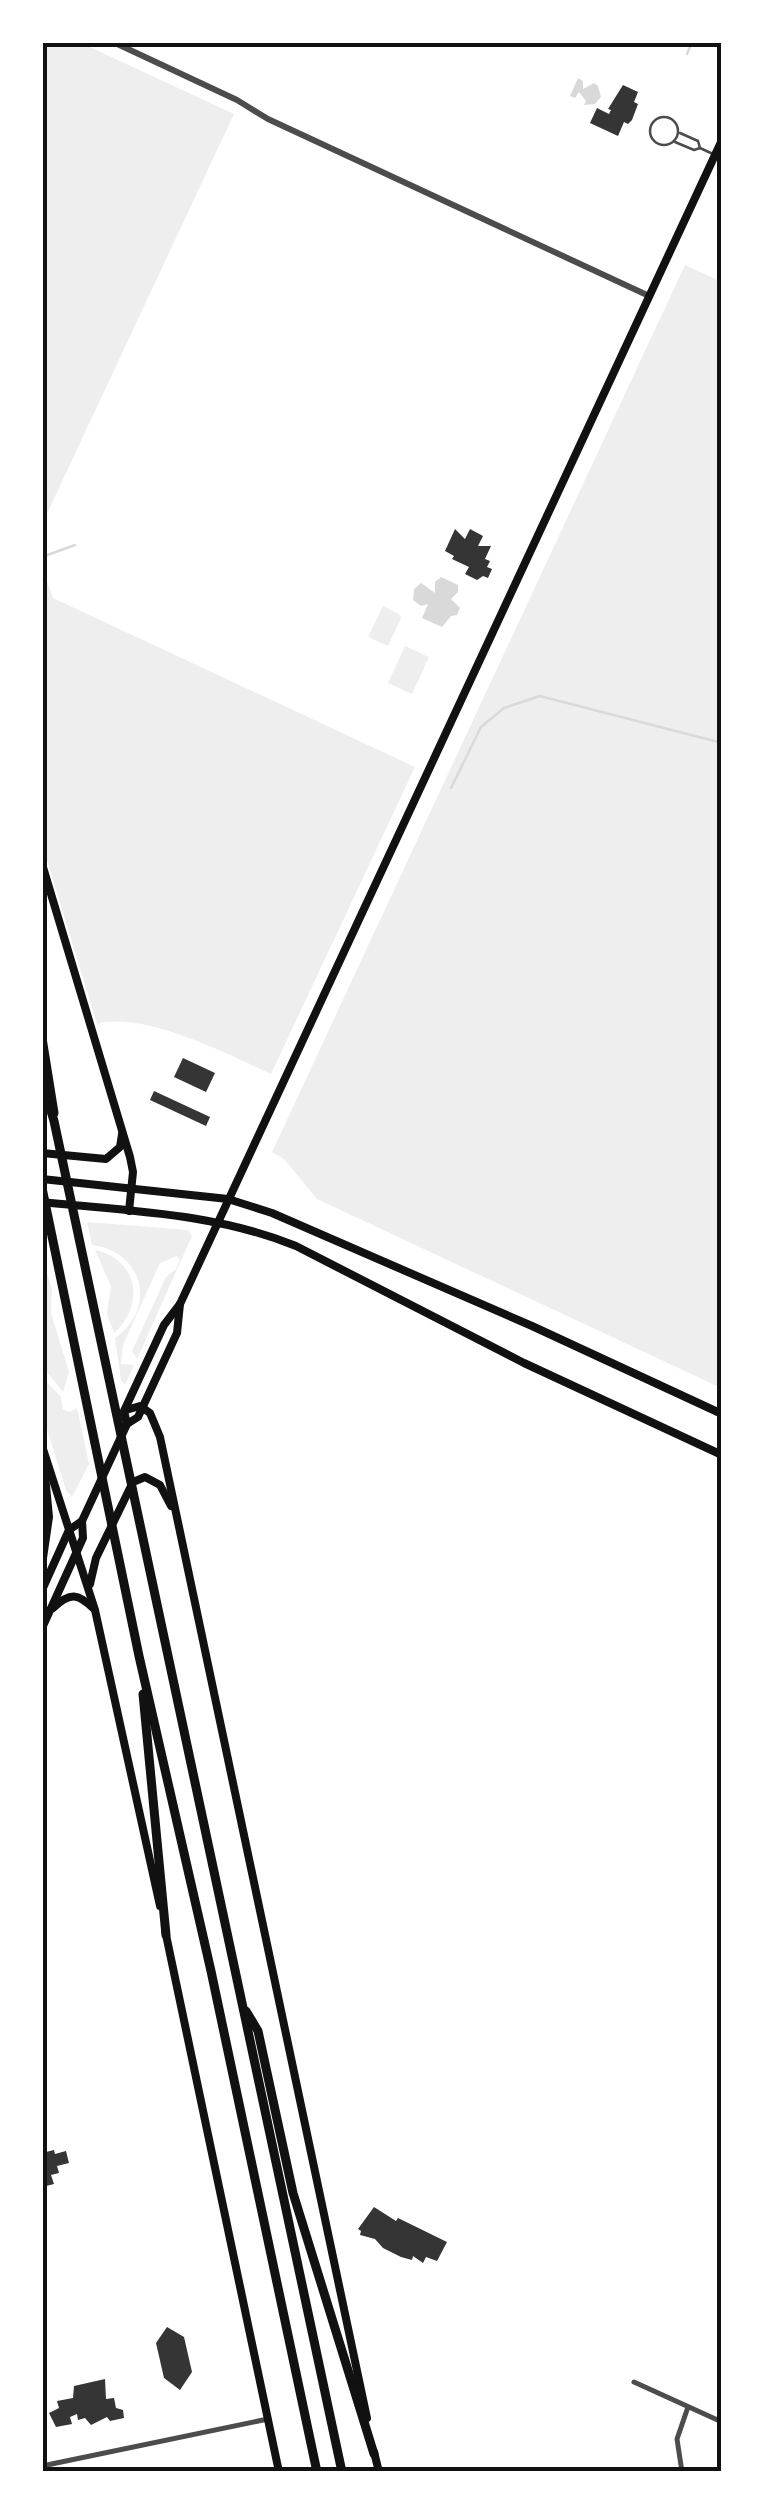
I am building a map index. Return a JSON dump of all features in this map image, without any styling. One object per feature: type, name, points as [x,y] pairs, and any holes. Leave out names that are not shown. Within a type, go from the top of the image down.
[{"type":"highway","points":[[42,1038],[55,1101],[54,1121]]},
{"type":"highway","points":[[42,1081],[54,1121],[342,2472]]},
{"type":"highway","points":[[42,1188],[317,2472]]},
{"type":"highway","points":[[140,1656],[166,1935]]},
{"type":"highway","points":[[243,2006],[258,2032],[293,2192],[374,2454]]},
{"type":"main road","points":[[42,1628],[82,1538],[82,1521],[126,1424],[124,1411],[164,1326],[180,1304],[722,140]]},
{"type":"main road","points":[[42,864],[134,1172],[129,1211]]},
{"type":"main road","points":[[42,1153],[106,1160],[120,1147],[122,1132]]},
{"type":"main road","points":[[42,1178],[228,1199],[322,1232],[722,1414]]},
{"type":"main road","points":[[42,1202],[217,1222],[261,1232],[296,1246],[524,1363],[722,1455]]},
{"type":"main road","points":[[126,1424],[138,1417],[178,1333],[180,1304]]},
{"type":"main road","points":[[124,1411],[143,1408],[150,1413],[160,1437],[378,2472]]},
{"type":"main road","points":[[42,1448],[96,1610],[280,2472]]},
{"type":"main road","points":[[42,1448],[48,1507],[42,1565]]},
{"type":"main road","points":[[90,1591],[96,1558],[133,1482],[145,1477],[160,1486],[177,1519]]},
{"type":"main road","points":[[42,1590],[70,1530],[82,1521]]},
{"type":"main road","points":[[50,1612],[73,1595],[82,1597],[96,1610]]},
{"type":"street","points":[[113,42],[238,100],[268,119],[648,295]]},
{"type":"street","points":[[634,2382],[722,2422]]},
{"type":"street","points":[[682,2472],[678,2439],[688,2406]]},
{"type":"street","points":[[42,2466],[268,2418]]},
{"type":"lane","points":[[674,141],[678,132],[675,122],[667,116],[651,124],[649,133],[662,145],[674,141],[714,155]]},
{"type":"lane","points":[[678,132],[698,141],[700,148]]},
{"type":"shaded area","points":[[43,42],[81,43],[234,114],[43,522]]},
{"type":"shaded area","points":[[578,78],[583,81],[583,89],[594,83],[598,86],[601,97],[595,104],[584,105],[586,101],[579,92],[575,98],[570,96]]},
{"type":"shaded area","points":[[685,265],[722,282],[721,1388],[317,1199],[284,1159],[272,1152]]},
{"type":"shaded area","points":[[43,570],[53,598],[415,767],[271,1074],[161,1029],[116,1022],[97,1024],[43,847]]},
{"type":"shaded area","points":[[441,577],[458,585],[458,592],[451,599],[460,608],[442,627],[422,618],[428,604],[421,606],[413,600],[414,589],[421,583],[435,593],[435,582]]},
{"type":"shaded area","points":[[383,606],[401,618],[388,646],[368,637]]},
{"type":"shaded area","points":[[405,646],[429,657],[412,694],[388,683]]},
{"type":"shaded area","points":[[87,1222],[188,1230],[192,1236],[137,1359],[132,1351],[166,1277],[176,1269],[180,1260],[177,1256],[160,1263],[123,1345],[121,1364],[134,1365],[125,1385],[115,1338],[137,1312],[139,1282],[123,1258],[92,1245]]},
{"type":"shaded area","points":[[95,1250],[121,1263],[133,1285],[130,1310],[114,1333],[107,1314],[111,1286]]},
{"type":"shaded area","points":[[43,1263],[52,1289],[51,1313],[69,1372],[63,1392],[43,1367]]},
{"type":"shaded area","points":[[42,1377],[61,1397],[63,1409],[70,1412],[77,1408],[89,1464],[72,1497],[66,1490],[43,1417]]},
{"type":"building","points":[[623,85],[638,92],[634,102],[638,104],[632,120],[624,122],[618,136],[590,123],[597,108],[609,114],[608,109]]},
{"type":"building","points":[[455,529],[465,539],[470,529],[483,536],[478,546],[491,546],[485,559],[492,569],[488,578],[477,580],[465,574],[469,567],[445,551]]},
{"type":"building","points":[[183,1058],[215,1073],[206,1092],[174,1077]]},
{"type":"building","points":[[154,1091],[210,1117],[206,1126],[150,1100]]},
{"type":"building","points":[[54,2150],[55,2154],[66,2151],[69,2163],[57,2166],[59,2173],[51,2175],[54,2184],[42,2187],[42,2153]]},
{"type":"building","points":[[374,2207],[396,2221],[398,2218],[447,2242],[437,2261],[426,2257],[423,2263],[413,2256],[412,2260],[401,2257],[375,2239],[360,2235],[358,2229]]},
{"type":"building","points":[[167,2327],[184,2337],[192,2372],[180,2390],[164,2378],[156,2343]]},
{"type":"building","points":[[105,2379],[106,2399],[114,2398],[124,2418],[110,2421],[107,2417],[91,2425],[85,2418],[78,2420],[77,2414],[70,2417],[72,2424],[56,2427],[49,2413],[59,2408],[57,2401],[73,2398],[74,2386]]},
{"type":"waterway","points":[[687,54],[692,42]]},
{"type":"waterway","points":[[42,557],[75,545]]},
{"type":"waterway","points":[[451,788],[481,727],[504,708],[540,696],[722,743]]}]
